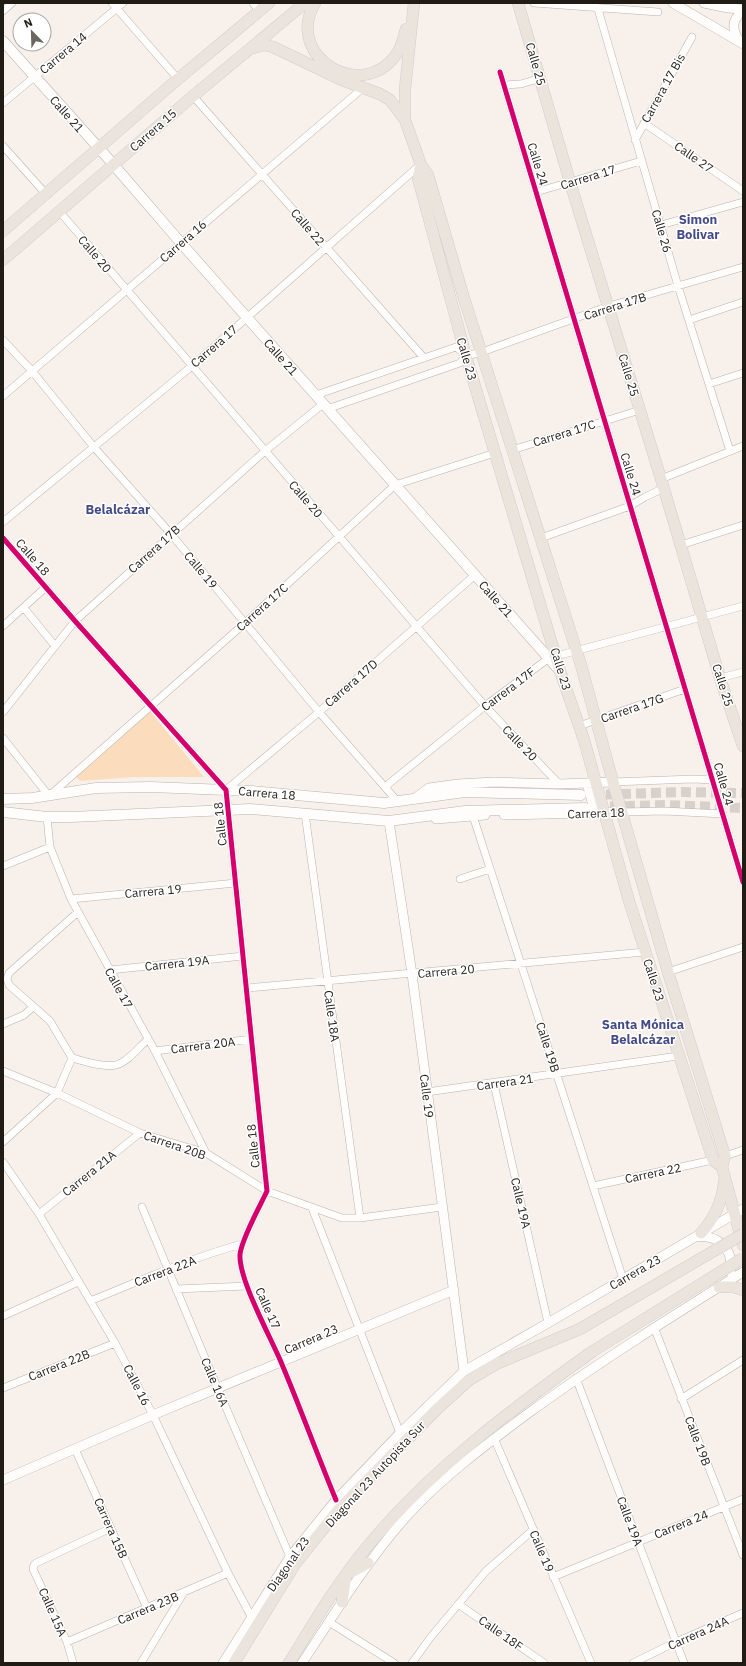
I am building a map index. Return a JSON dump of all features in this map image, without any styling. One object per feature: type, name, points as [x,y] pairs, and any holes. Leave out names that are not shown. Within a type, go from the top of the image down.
[{"type":"main road","name":"Carrera 15","points":[[3,231],[178,79],[256,7],[268,3]]},
{"type":"main road","name":"Carrera 15","points":[[3,260],[193,96],[305,3]]},
{"type":"main road","points":[[315,3],[308,24],[312,47],[321,60],[327,65],[341,73],[356,75],[372,73],[379,70],[394,57],[402,44],[414,3]]},
{"type":"main road","name":"Calle 23","points":[[414,3],[405,88],[405,120],[421,165],[428,175],[463,295],[576,650],[668,972],[726,1156]]},
{"type":"main road","name":"Calle 25","points":[[518,3],[570,182],[663,484],[720,678],[743,746]]},
{"type":"main road","name":"Calle 21","points":[[3,42],[99,148],[247,318],[475,575],[553,657]]},
{"type":"main road","points":[[251,49],[264,45],[273,47],[342,80],[380,94],[390,100],[405,120]]},
{"type":"main road","name":"Calle 23","points":[[421,165],[418,178],[466,356],[553,657],[560,671],[579,726],[591,783],[678,1056],[720,1168],[739,1211],[743,1244]]},
{"type":"main road","name":"Carrera 18","points":[[49,796],[96,788],[158,787],[252,791],[371,803],[398,802],[451,793],[485,791],[536,795],[581,795]]},
{"type":"main road","points":[[3,799],[49,796]]},
{"type":"main road","name":"Carrera 18","points":[[46,817],[250,809],[393,821],[465,810],[584,808]]},
{"type":"main road","points":[[3,812],[46,817]]},
{"type":"main road","points":[[626,890],[638,867]]},
{"type":"main road","points":[[698,1235],[715,1214],[722,1197],[720,1168],[726,1156]]},
{"type":"main road","name":"Carrera 23","points":[[496,1364],[580,1329],[742,1230]]},
{"type":"main road","points":[[289,1663],[346,1575],[367,1547],[419,1490],[492,1433],[539,1389],[593,1351],[743,1258]]},
{"type":"main road","points":[[720,1286],[733,1287],[743,1290]]},
{"type":"main road","name":"Diagonal 23 Autopista Sur","points":[[234,1663],[295,1564],[340,1508],[409,1437],[466,1375],[496,1364]]},
{"type":"main road","points":[[346,1575],[368,1563]]},
{"type":"main road","points":[[342,1602],[346,1575]]},
{"type":"street","points":[[3,11],[12,3]]},
{"type":"street","name":"Carrera 14","points":[[3,103],[114,6],[123,3]]},
{"type":"street","points":[[534,3],[598,9],[658,12]]},
{"type":"street","points":[[674,3],[741,43]]},
{"type":"street","points":[[704,3],[743,10]]},
{"type":"street","points":[[114,6],[178,79]]},
{"type":"street","name":"Calle 26","points":[[598,9],[678,286],[730,451]]},
{"type":"street","points":[[741,43],[734,32],[734,23],[738,15],[743,10]]},
{"type":"street","name":"Carrera 17 Bis","points":[[635,140],[692,37]]},
{"type":"street","name":"Calle 24","points":[[500,72],[743,882]]},
{"type":"street","points":[[504,85],[521,84],[540,78]]},
{"type":"street","name":"Carrera 16","points":[[3,396],[364,87]]},
{"type":"street","name":"Calle 22","points":[[193,96],[424,358]]},
{"type":"street","name":"Calle 27","points":[[644,123],[743,191]]},
{"type":"street","points":[[3,146],[46,194]]},
{"type":"street","name":"Carrera 17","points":[[536,192],[641,161]]},
{"type":"street","name":"Carrera 17","points":[[3,522],[93,446],[192,366],[421,165]]},
{"type":"street","points":[[661,225],[743,202]]},
{"type":"street","name":"Calle 20","points":[[59,211],[485,706],[559,784]]},
{"type":"street","name":"Carrera 17B","points":[[3,712],[75,621],[265,451],[325,406],[460,364],[466,356],[482,352],[609,306],[743,267]]},
{"type":"street","points":[[689,320],[743,302]]},
{"type":"street","name":"Calle 19","points":[[3,340],[32,372],[93,446],[171,534],[319,712],[386,786],[398,802]]},
{"type":"street","points":[[316,395],[456,347],[466,356]]},
{"type":"street","points":[[709,384],[743,373]]},
{"type":"street","name":"Carrera 17C","points":[[512,450],[640,410]]},
{"type":"street","points":[[541,538],[630,506],[663,484],[743,446]]},
{"type":"street","name":"Carrera 17C","points":[[49,796],[150,705],[245,623],[396,485],[495,453]]},
{"type":"street","points":[[681,545],[743,525]]},
{"type":"street","name":"Calle 18","points":[[3,538],[226,790],[268,1191]]},
{"type":"street","name":"Carrera 17D","points":[[226,790],[319,712],[475,575]]},
{"type":"street","points":[[3,626],[46,587]]},
{"type":"street","name":"Carrera 17F","points":[[386,786],[485,706],[553,657],[743,606]]},
{"type":"street","points":[[24,608],[55,646]]},
{"type":"street","points":[[720,678],[743,672]]},
{"type":"street","name":"Carrera 17G","points":[[579,726],[685,689]]},
{"type":"street","points":[[3,738],[49,796]]},
{"type":"street","name":"Carrera 18","points":[[414,799],[429,788],[458,784],[494,782],[559,784],[713,780]]},
{"type":"street","name":"Carrera 18","points":[[393,821],[418,821],[473,816],[664,811],[723,814]]},
{"type":"street","name":"Calle 18A","points":[[304,813],[360,1218]]},
{"type":"street","name":"Calle 19B","points":[[473,816],[623,1279]]},
{"type":"street","name":"Calle 17","points":[[46,817],[50,847],[71,899],[148,1039],[206,1153]]},
{"type":"street","name":"Calle 19","points":[[393,821],[442,1207],[466,1375]]},
{"type":"street","points":[[3,866],[50,847]]},
{"type":"street","points":[[460,879],[490,869]]},
{"type":"street","name":"Carrera 19","points":[[71,899],[236,883]]},
{"type":"street","points":[[78,912],[9,973],[7,979],[9,985],[32,1007],[50,1021],[72,1058],[108,1066],[116,1065],[124,1061],[148,1039]]},
{"type":"street","points":[[668,972],[743,947]]},
{"type":"street","name":"Carrera 20","points":[[247,988],[645,952]]},
{"type":"street","name":"Carrera 19A","points":[[110,970],[244,956]]},
{"type":"street","points":[[3,1024],[24,1015],[32,1007]]},
{"type":"street","name":"Carrera 20A","points":[[154,1051],[252,1039]]},
{"type":"street","name":"Carrera 21","points":[[427,1092],[557,1075],[678,1056]]},
{"type":"street","points":[[3,1142],[57,1094],[72,1058]]},
{"type":"street","name":"Carrera 20B","points":[[3,1071],[57,1094],[140,1133],[206,1153],[268,1191],[342,1218],[360,1218],[442,1207]]},
{"type":"street","name":"Calle 19A","points":[[494,1084],[548,1323]]},
{"type":"street","name":"Carrera 21A","points":[[39,1214],[140,1133]]},
{"type":"street","points":[[726,1156],[743,1150]]},
{"type":"street","name":"Calle 16","points":[[3,1162],[39,1214],[78,1282],[116,1343],[153,1415],[228,1573],[252,1618]]},
{"type":"street","name":"Carrera 22","points":[[593,1186],[720,1168]]},
{"type":"street","name":"Calle 17","points":[[268,1191],[242,1244],[240,1255],[242,1269],[247,1286],[281,1362],[336,1500]]},
{"type":"street","name":"Calle 16A","points":[[142,1207],[290,1557]]},
{"type":"street","points":[[312,1208],[400,1433]]},
{"type":"street","name":"Carrera 23","points":[[466,1375],[548,1323],[739,1211]]},
{"type":"street","points":[[698,1235],[715,1238],[722,1243],[727,1250],[730,1257],[731,1268],[728,1278],[720,1286]]},
{"type":"street","name":"Carrera 22A","points":[[90,1301],[168,1269],[242,1244]]},
{"type":"street","points":[[302,1663],[368,1563],[406,1517],[447,1479],[492,1433],[654,1327],[743,1272]]},
{"type":"street","points":[[4,1315],[78,1282]]},
{"type":"street","points":[[176,1289],[247,1286]]},
{"type":"street","name":"Carrera 23","points":[[3,1480],[153,1415],[454,1290]]},
{"type":"street","name":"Calle 19B","points":[[654,1327],[743,1555]]},
{"type":"street","name":"Carrera 22B","points":[[3,1388],[116,1343]]},
{"type":"street","points":[[681,1399],[743,1360]]},
{"type":"street","name":"Diagonal 23","points":[[223,1663],[290,1557],[336,1500],[400,1433],[466,1375]]},
{"type":"street","name":"Calle 19A","points":[[576,1378],[684,1663]]},
{"type":"street","name":"Calle 19","points":[[492,1433],[591,1663]]},
{"type":"street","name":"Carrera 15B","points":[[75,1449],[147,1608]]},
{"type":"street","name":"Carrera 24","points":[[553,1577],[743,1499]]},
{"type":"street","name":"Calle 15A","points":[[73,1663],[67,1642],[33,1568],[36,1563],[111,1528]]},
{"type":"street","points":[[412,1663],[430,1638],[486,1571],[533,1530]]},
{"type":"street","name":"Carrera 23B","points":[[67,1642],[228,1573]]},
{"type":"street","points":[[141,1663],[184,1592]]},
{"type":"street","name":"Calle 18F","points":[[458,1604],[544,1663]]},
{"type":"street","name":"Carrera 24A","points":[[633,1663],[676,1642],[743,1613]]},
{"type":"street","points":[[329,1622],[394,1663]]},
{"type":"shaded area","points":[[149,710],[204,777],[135,777],[80,781],[75,776]]},
{"type":"tunnel","points":[[591,795],[683,792],[743,793]]},
{"type":"tunnel","points":[[595,807],[665,805],[743,808]]},
{"type":"cycle path","points":[[500,72],[743,882]]},
{"type":"cycle path","points":[[3,538],[226,790],[267,1191],[251,1223],[241,1249],[241,1266],[244,1279],[281,1362],[336,1500]]},
{"type":"district","name":"Simon Bolivar","points":[[698,226]]},
{"type":"district","name":"Belalcázar","points":[[118,509]]},
{"type":"district","name":"Santa Mónica Belalcázar","points":[[643,1032]]}]
